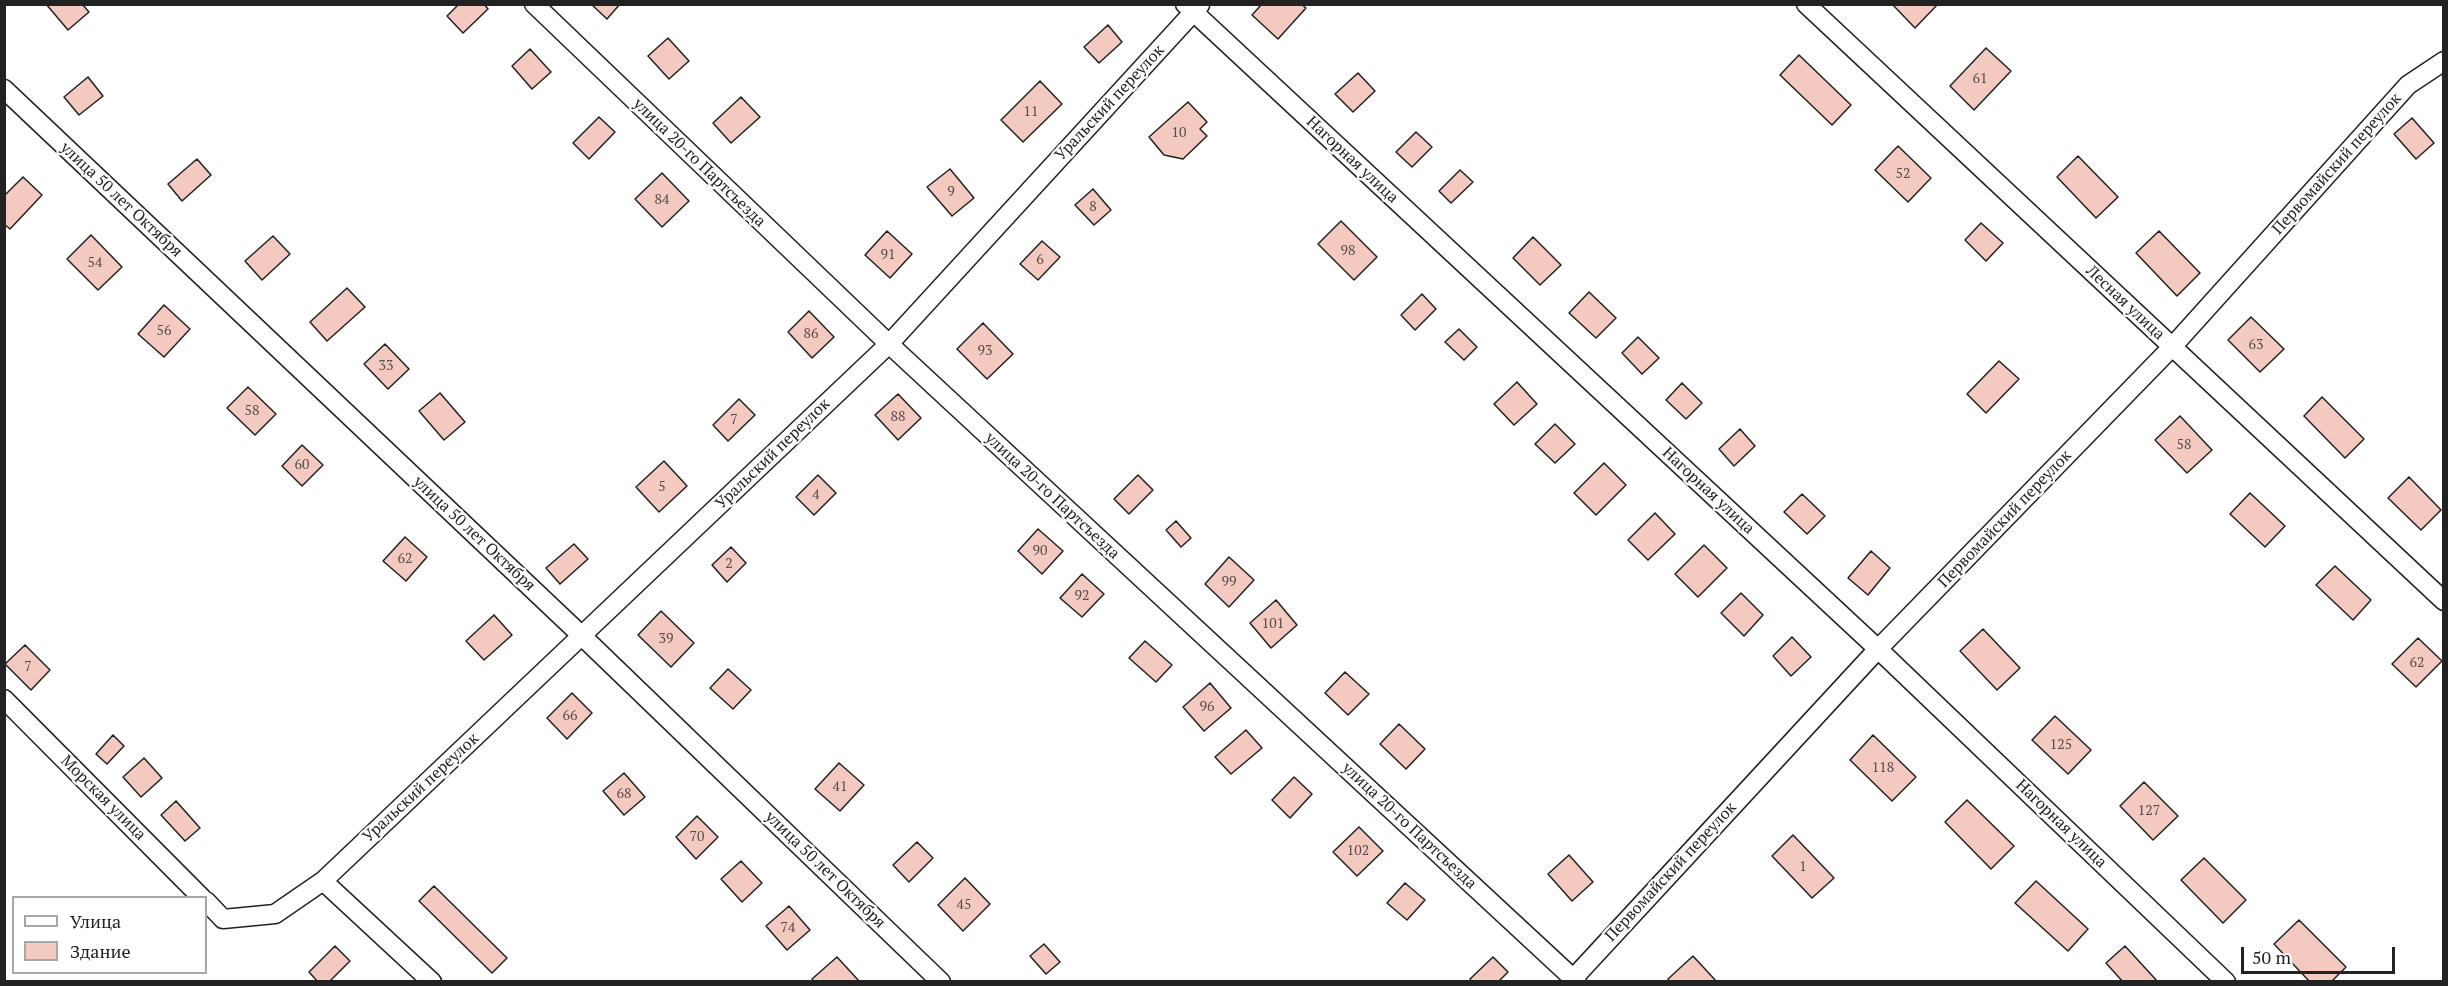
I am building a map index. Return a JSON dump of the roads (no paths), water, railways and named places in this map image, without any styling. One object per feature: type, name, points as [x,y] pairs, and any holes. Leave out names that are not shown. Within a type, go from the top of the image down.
[{"type":"street","name":"улица 20-го Партсъезда","points":[[534,4],[889,344],[1573,980]]},
{"type":"street","name":"Лесная улица","points":[[1806,4],[2444,601]]},
{"type":"street","name":"Уральский переулок","points":[[323,881],[889,344],[1193,7]]},
{"type":"street","name":"Нагорная улица","points":[[1193,7],[1878,649],[2226,981]]},
{"type":"street","name":"Первомайский переулок","points":[[1573,980],[1878,649],[2172,347],[2408,85],[2444,61]]},
{"type":"street","name":"улица 50 лет Октября","points":[[4,89],[582,636],[941,981]]},
{"type":"street","name":"Морская улица","points":[[4,699],[201,896]]},
{"type":"street","points":[[207,902],[223,919],[275,914],[323,881],[432,981]]}]
